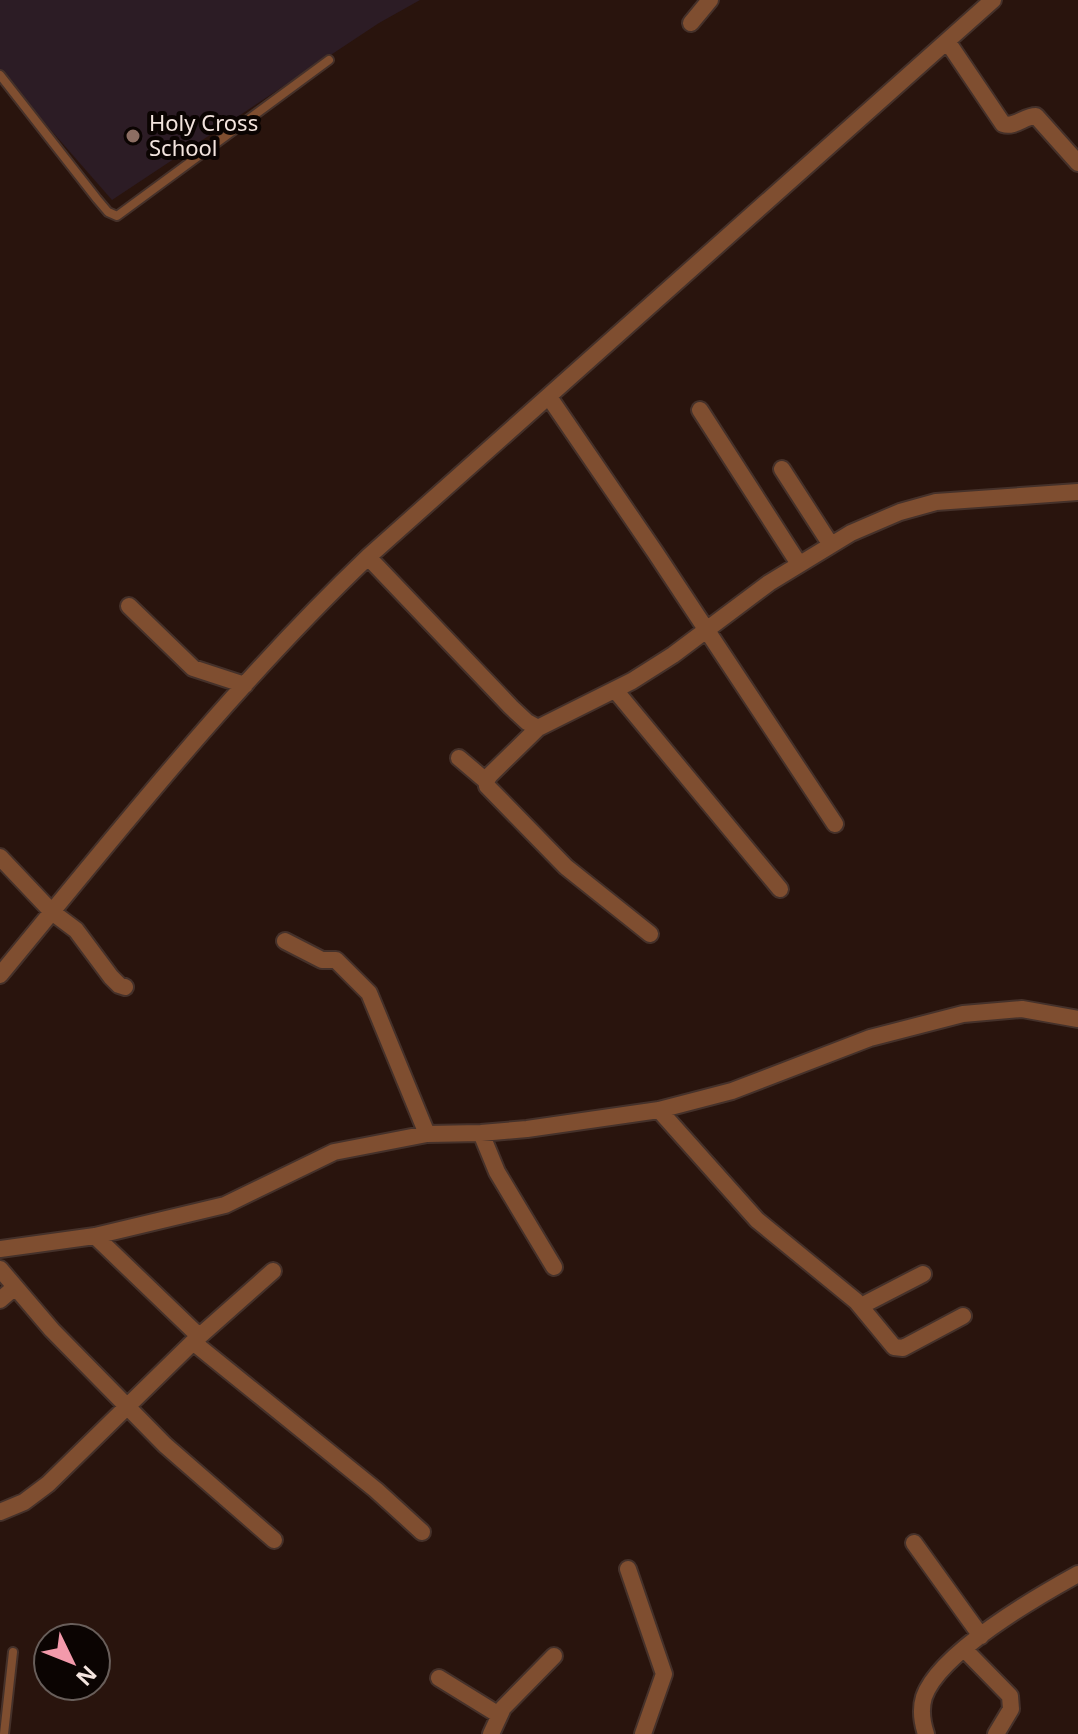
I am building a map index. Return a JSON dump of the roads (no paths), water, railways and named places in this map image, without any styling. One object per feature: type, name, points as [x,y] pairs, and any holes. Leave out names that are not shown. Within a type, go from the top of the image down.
[{"type":"street","points":[[691,23],[710,0]]},
{"type":"street","points":[[0,975],[245,685],[312,611],[368,557],[992,0]]},
{"type":"street","points":[[947,41],[1003,124],[1013,125],[1029,116],[1036,116],[1078,163]]},
{"type":"street","points":[[549,397],[835,824]]},
{"type":"street","points":[[700,410],[799,564]]},
{"type":"street","points":[[782,469],[831,545]]},
{"type":"street","points":[[486,781],[538,728],[615,690],[673,655],[769,583],[851,533],[900,512],[936,502],[1078,492]]},
{"type":"street","points":[[368,557],[511,707],[538,728]]},
{"type":"street","points":[[129,606],[193,668],[245,685]]},
{"type":"street","points":[[615,690],[780,889]]},
{"type":"street","points":[[459,758],[486,781],[490,790],[566,867],[650,934]]},
{"type":"street","points":[[0,857],[52,912],[76,930],[111,977],[125,987]]},
{"type":"street","points":[[285,941],[322,960],[336,960],[369,993],[427,1134]]},
{"type":"street","points":[[0,1249],[95,1236],[225,1205],[334,1152],[427,1134],[481,1133],[659,1110],[732,1091],[870,1038],[963,1014],[1022,1009],[1076,1017]]},
{"type":"street","points":[[659,1110],[757,1220],[861,1306],[898,1348],[910,1345],[963,1316]]},
{"type":"street","points":[[481,1133],[497,1172],[554,1267]]},
{"type":"street","points":[[95,1236],[196,1339],[422,1532]]},
{"type":"street","points":[[0,1269],[52,1330],[165,1445],[274,1540]]},
{"type":"street","points":[[0,1512],[24,1502],[48,1484],[196,1339],[273,1271]]},
{"type":"street","points":[[861,1306],[923,1274]]},
{"type":"street","points":[[0,1300],[15,1287]]},
{"type":"street","points":[[914,1543],[981,1636]]},
{"type":"street","points":[[628,1569],[664,1674],[643,1734]]},
{"type":"street","points":[[926,1734],[921,1710],[925,1695],[941,1673],[981,1636],[1022,1605],[1078,1574]]},
{"type":"street","points":[[965,1650],[1010,1696],[1011,1709],[996,1734]]},
{"type":"street","points":[[491,1734],[499,1715],[520,1688],[554,1656]]},
{"type":"street","points":[[439,1678],[499,1715]]},
{"type":"lane","points":[[0,75],[97,199],[108,212],[117,216],[329,60]]},
{"type":"lane","points":[[4,1734],[13,1652]]},
{"type":"place","name":"Holy Cross School","points":[[133,136]]}]
